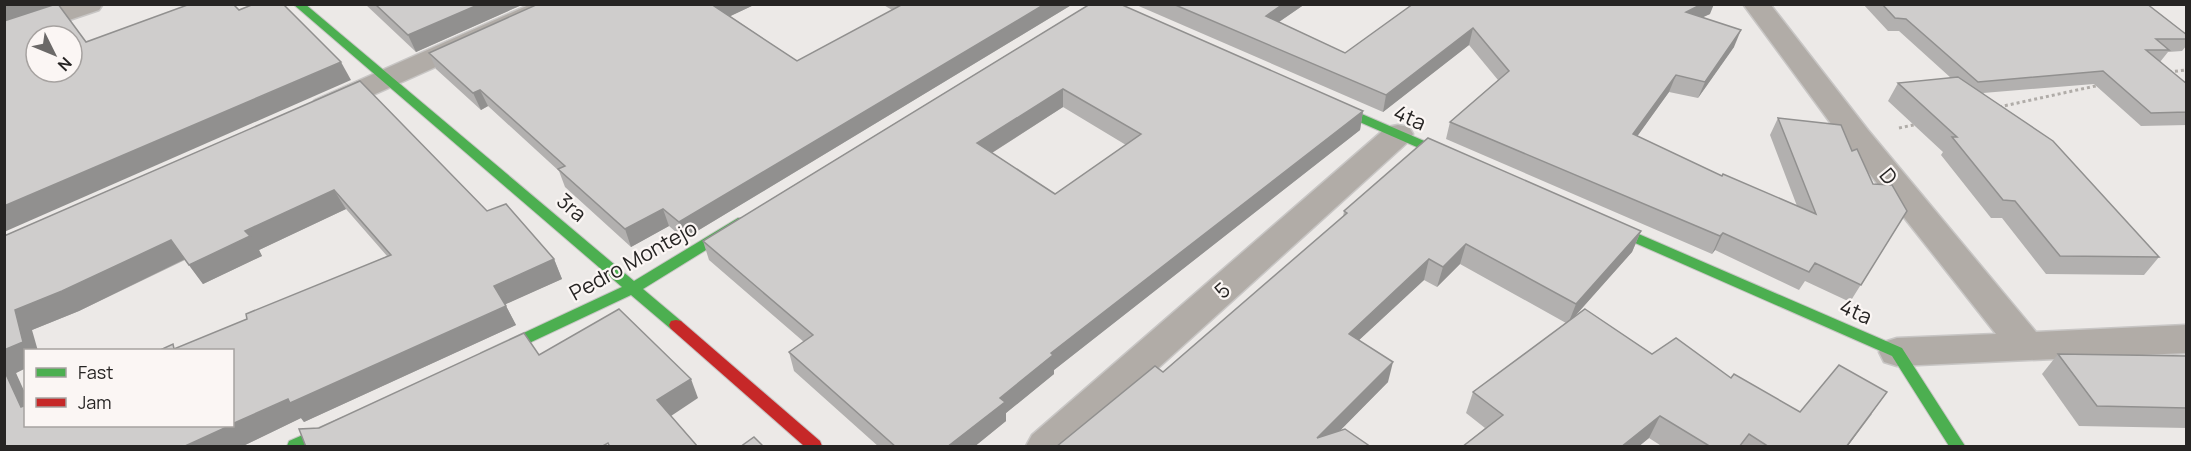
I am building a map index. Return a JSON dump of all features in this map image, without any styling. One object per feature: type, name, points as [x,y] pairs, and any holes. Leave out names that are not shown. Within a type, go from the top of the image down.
[{"type":"street","points":[[4,34],[90,4]]},
{"type":"street","name":"3ra","points":[[298,4],[634,288],[814,447]]},
{"type":"street","points":[[300,117],[554,4]]},
{"type":"street","name":"D","points":[[1756,4],[1857,137],[2025,344]]},
{"type":"street","name":"4ta","points":[[1311,96],[1473,167]]},
{"type":"street","name":"5","points":[[1046,447],[1398,134]]},
{"type":"street","name":"Pedro Montejo","points":[[475,362],[634,288],[755,214]]},
{"type":"street","name":"4ta","points":[[1582,214],[1897,352]]},
{"type":"street","points":[[1957,447],[1897,352],[2025,344],[2187,339]]},
{"type":"street","points":[[295,447],[358,417]]},
{"type":"path","points":[[2163,73],[2187,70]]},
{"type":"path","points":[[1993,108],[2105,84]]},
{"type":"path","points":[[1857,137],[1925,123]]},
{"type":"building","points":[[58,4],[73,24],[24,24],[24,84],[84,84],[84,39],[86,42],[190,4],[233,4],[239,10],[254,4],[283,4],[341,62],[4,206],[4,21]]},
{"type":"building","points":[[375,4],[480,4],[408,35]]},
{"type":"building","points":[[538,4],[717,4],[714,6],[797,61],[903,4],[1045,4],[679,222],[663,209],[625,229],[558,169],[565,166],[480,90],[473,93],[429,53]]},
{"type":"building","points":[[1090,4],[1120,4],[1363,111],[1051,353],[1053,355],[1000,398],[1005,402],[947,447],[896,447],[789,352],[813,335],[703,241]],"holes":[[[1063,89],[1141,134],[1055,194],[977,143]]]},
{"type":"building","points":[[1173,4],[1283,4],[1266,16],[1345,53],[1413,4],[1702,4],[1686,12],[1741,30],[1705,82],[1676,75],[1633,134],[1722,176],[1723,174],[1816,214],[1778,118],[1841,125],[1852,151],[1857,149],[1873,184],[1892,185],[1907,211],[1861,285],[1815,263],[1809,272],[1723,233],[1720,236],[1450,122],[1509,71],[1473,28],[1386,95]]},
{"type":"building","points":[[1882,4],[2147,4],[2187,35],[2187,39],[2156,39],[2169,50],[2146,50],[2187,84],[2187,112],[2151,113],[2103,71],[1978,82],[1906,19],[1895,18]]},
{"type":"building","points":[[1958,77],[2053,141],[2159,257],[2060,256],[2015,201],[2003,200],[1952,137],[1957,137],[1898,83]]},
{"type":"building","points":[[360,81],[487,211],[506,204],[554,259],[494,286],[506,306],[290,403],[288,399],[234,423],[234,349],[174,349],[247,319],[246,314],[391,255],[334,190],[245,231],[250,236],[189,265],[171,240],[62,291],[15,310],[23,342],[4,350],[4,236]]},
{"type":"building","points":[[1428,138],[1641,231],[1576,304],[1466,244],[1443,267],[1429,259],[1349,334],[1393,362],[1317,438],[1345,429],[1371,447],[1056,447],[1155,366],[1163,372],[1347,213],[1344,211]]},
{"type":"building","points":[[619,309],[691,379],[657,400],[698,447],[610,447],[608,443],[601,447],[306,447],[299,429],[319,428],[524,333],[539,355]]},
{"type":"building","points":[[1585,309],[1652,354],[1676,338],[1731,378],[1734,374],[1800,412],[1839,365],[1887,392],[1846,447],[1769,447],[1749,434],[1739,447],[1711,447],[1660,416],[1621,447],[1462,447],[1503,415],[1473,392]]},
{"type":"building","points":[[173,344],[174,349],[162,349]]},
{"type":"building","points":[[2058,354],[2187,356],[2187,408],[2097,406]]},
{"type":"building","points":[[4,370],[21,407],[24,406],[24,427],[227,427],[183,447],[4,447]]},
{"type":"building","points":[[754,437],[764,447],[740,447]]},
{"type":"traffic: fast","points":[[298,4],[676,325]]},
{"type":"traffic: fast","points":[[1320,100],[1462,162]]},
{"type":"traffic: fast","points":[[486,357],[634,288],[743,221]]},
{"type":"traffic: fast","points":[[1597,221],[1897,352],[1957,446]]},
{"type":"traffic: fast","points":[[295,446],[344,423]]},
{"type":"traffic: jam","points":[[676,325],[814,446]]}]
